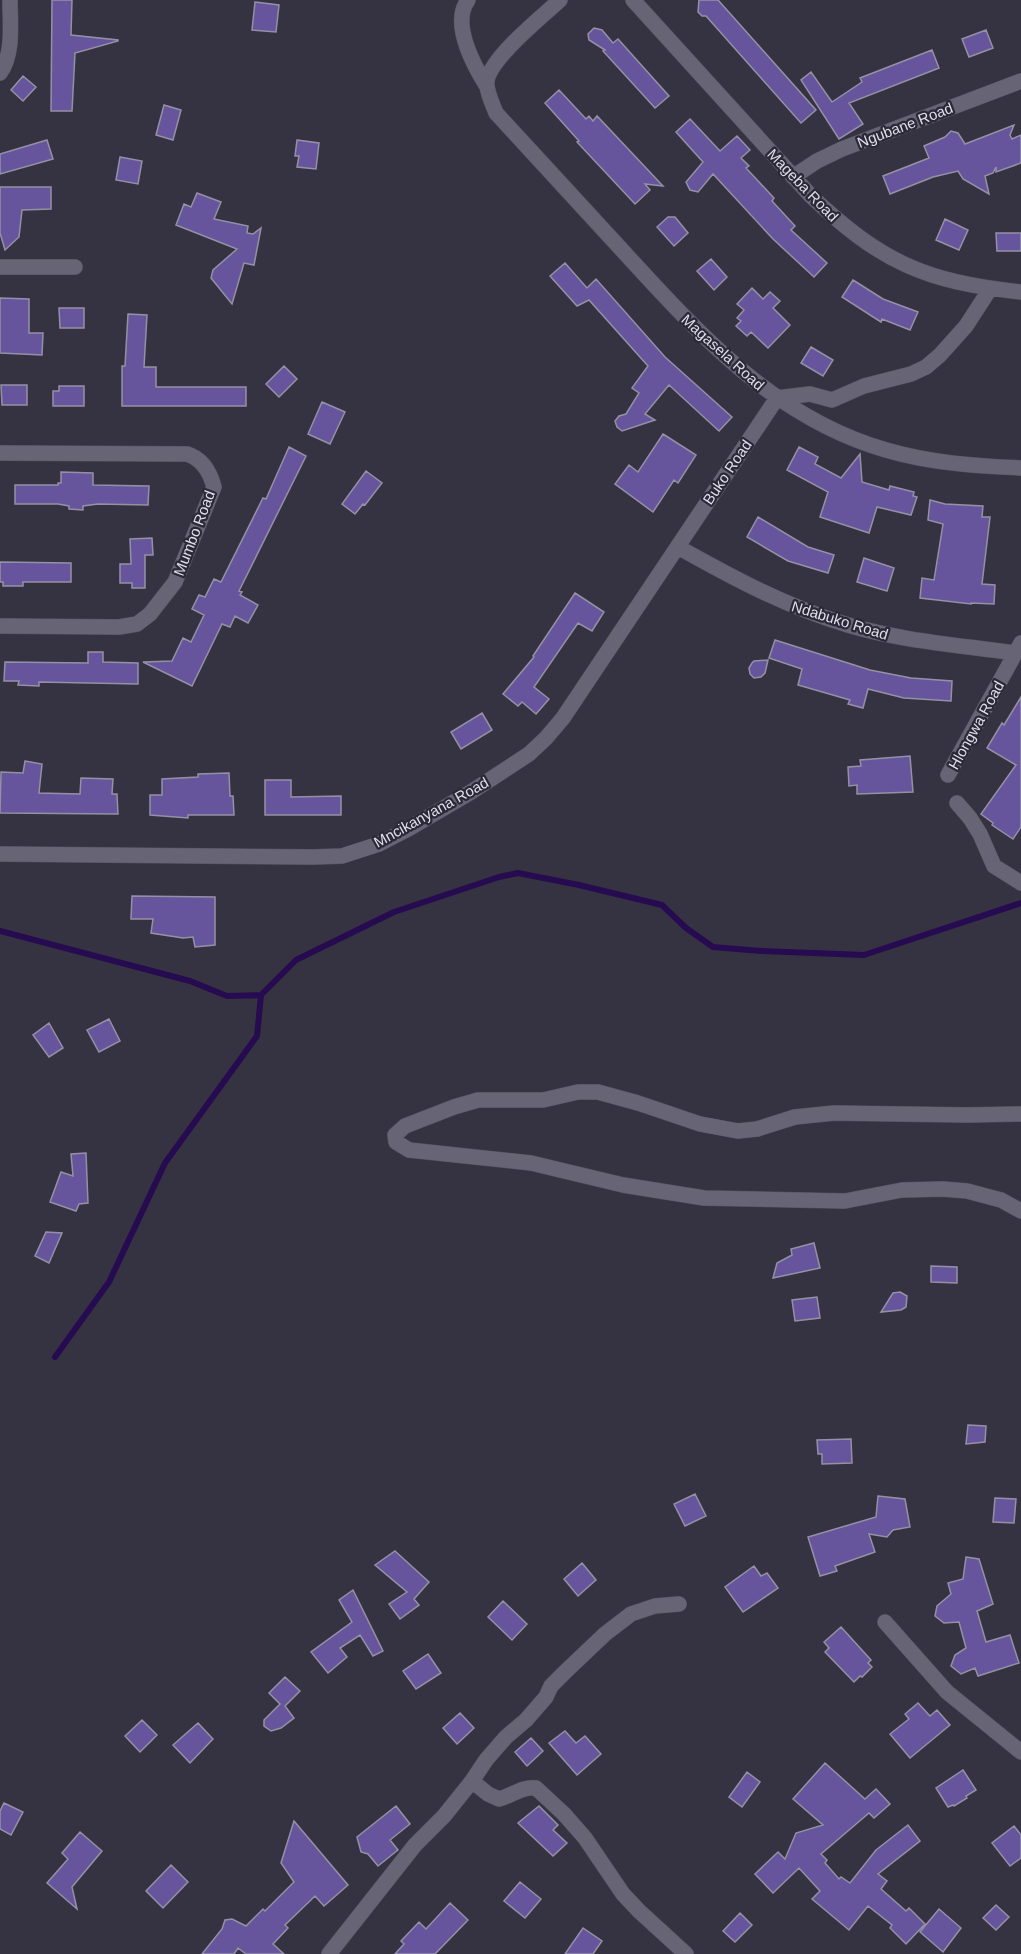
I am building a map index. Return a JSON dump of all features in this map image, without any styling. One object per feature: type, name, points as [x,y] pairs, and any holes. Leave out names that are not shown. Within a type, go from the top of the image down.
[{"type":"street","points":[[0,73],[9,52],[10,0]]},
{"type":"street","points":[[468,0],[463,15],[465,43],[486,85]]},
{"type":"street","points":[[486,85],[496,61],[560,0]]},
{"type":"street","name":"Mageba Road","points":[[633,0],[793,177],[843,226],[894,261],[932,277],[990,289],[1021,292]]},
{"type":"street","name":"Ngubane Road","points":[[793,177],[817,161],[842,149],[1021,81]]},
{"type":"street","name":"Magasela Road","points":[[486,85],[496,113],[686,320],[760,386],[821,424],[887,450],[953,463],[1021,468]]},
{"type":"street","points":[[0,267],[75,267]]},
{"type":"street","points":[[777,398],[810,394],[836,399],[864,386],[911,374],[926,367],[966,326],[990,289]]},
{"type":"street","name":"Buko Road","points":[[678,547],[777,398]]},
{"type":"street","name":"Mumbo Road","points":[[0,453],[187,454],[195,456],[209,471],[214,487],[175,582],[150,614],[137,624],[119,627],[0,626]]},
{"type":"street","name":"Ndabuko Road","points":[[678,547],[774,598],[848,625],[899,637],[1018,648]]},
{"type":"street","name":"Mncikanyana Road","points":[[0,854],[313,857],[342,855],[379,844],[471,792],[530,754],[562,718],[678,547]]},
{"type":"street","name":"Hlongwa Road","points":[[948,775],[1018,648]]},
{"type":"street","points":[[957,803],[980,834],[994,866],[1021,883]]},
{"type":"street","points":[[1021,1114],[834,1113],[795,1117],[757,1129],[738,1131],[700,1124],[598,1092],[578,1092],[543,1100],[478,1100],[405,1126],[395,1136],[396,1142],[409,1150],[531,1163],[623,1185],[704,1198],[845,1201],[902,1190],[943,1189],[991,1197],[1021,1211]]},
{"type":"street","points":[[329,1954],[415,1845],[444,1816],[486,1760],[506,1737],[526,1720],[546,1697],[552,1686],[605,1634],[631,1614],[656,1606],[679,1604]]},
{"type":"street","points":[[885,1622],[947,1692],[1021,1752]]},
{"type":"street","points":[[472,1781],[488,1794],[499,1799],[520,1790],[536,1788],[585,1838],[623,1894],[686,1954]]},
{"type":"building","points":[[52,0],[72,0],[71,35],[118,40],[75,53],[72,111],[51,111]]},
{"type":"building","points":[[699,0],[718,0],[816,110],[801,123],[706,16],[698,12]]},
{"type":"building","points":[[255,2],[279,5],[276,32],[252,30]]},
{"type":"building","points":[[594,28],[602,30],[613,43],[618,39],[669,96],[655,108],[603,51],[605,50],[589,40],[588,34]]},
{"type":"building","points":[[986,30],[993,48],[969,57],[962,39]]},
{"type":"building","points":[[932,50],[939,68],[849,103],[863,124],[839,139],[801,80],[811,72],[832,102],[862,82],[860,78]]},
{"type":"building","points":[[23,76],[36,87],[23,101],[11,90]]},
{"type":"building","points":[[559,90],[586,119],[589,116],[593,121],[597,116],[663,186],[645,184],[650,190],[635,204],[577,142],[579,141],[545,103]]},
{"type":"building","points":[[164,105],[181,110],[173,140],[156,135]]},
{"type":"building","points":[[690,119],[720,151],[737,136],[750,150],[741,158],[749,166],[746,168],[774,198],[772,201],[795,226],[791,230],[827,263],[814,277],[773,239],[713,174],[698,192],[690,190],[686,182],[703,162],[676,132]]},
{"type":"building","points":[[1014,125],[1010,135],[1012,139],[1021,135],[1021,163],[996,172],[996,167],[993,173],[985,176],[989,194],[963,179],[958,171],[933,177],[890,194],[883,176],[929,158],[924,146],[945,137],[951,131],[958,133],[965,144]]},
{"type":"building","points":[[47,140],[53,159],[0,174],[0,154]]},
{"type":"building","points":[[297,140],[319,143],[316,169],[297,167],[299,156],[295,156]]},
{"type":"building","points":[[120,157],[142,161],[138,184],[116,180]]},
{"type":"building","points":[[0,187],[51,187],[51,209],[22,210],[19,237],[5,250],[0,233]]},
{"type":"building","points":[[197,193],[221,202],[214,219],[248,226],[247,233],[253,234],[261,228],[254,265],[244,263],[232,304],[211,278],[213,270],[237,249],[176,225],[184,204],[191,207]]},
{"type":"building","points":[[668,217],[675,217],[688,233],[674,246],[657,227]]},
{"type":"building","points":[[945,219],[968,230],[959,250],[936,240]]},
{"type":"building","points":[[996,233],[1021,233],[1021,251],[997,251]]},
{"type":"building","points":[[711,259],[727,277],[714,290],[697,271]]},
{"type":"building","points":[[565,263],[587,288],[596,279],[665,357],[732,417],[719,431],[669,385],[645,414],[655,420],[622,431],[617,427],[615,421],[619,416],[626,414],[639,393],[632,388],[648,366],[589,300],[577,306],[550,276]]},
{"type":"building","points":[[853,280],[883,299],[918,312],[910,330],[882,319],[881,322],[842,297]]},
{"type":"building","points":[[752,288],[763,299],[770,292],[780,301],[773,308],[790,325],[768,348],[751,332],[747,336],[736,326],[741,321],[737,318],[744,310],[737,304]]},
{"type":"building","points":[[0,298],[29,299],[29,333],[43,333],[42,355],[0,353]]},
{"type":"building","points":[[59,308],[84,308],[84,328],[60,328]]},
{"type":"building","points":[[128,314],[147,315],[144,367],[156,367],[156,387],[246,387],[246,406],[122,406],[122,366],[125,366]]},
{"type":"building","points":[[811,347],[833,360],[823,376],[801,363]]},
{"type":"building","points":[[284,366],[297,379],[279,397],[266,384]]},
{"type":"building","points":[[1,385],[27,385],[27,405],[2,405]]},
{"type":"building","points":[[59,386],[84,386],[84,406],[53,406],[53,391],[59,391]]},
{"type":"building","points":[[322,402],[345,412],[330,444],[308,434]]},
{"type":"building","points":[[663,434],[696,455],[678,483],[674,480],[653,512],[615,484],[629,465],[638,472]]},
{"type":"building","points":[[289,447],[306,456],[239,591],[242,592],[240,595],[258,605],[248,623],[235,616],[230,627],[222,624],[192,686],[143,662],[172,661],[183,638],[191,642],[204,615],[192,609],[199,595],[205,597],[214,579],[221,582],[263,498],[266,499]]},
{"type":"building","points":[[799,447],[818,457],[815,464],[841,478],[860,454],[862,482],[889,490],[890,486],[914,492],[913,496],[917,497],[911,515],[877,507],[869,533],[820,517],[828,492],[787,470]]},
{"type":"building","points":[[366,471],[382,483],[355,514],[342,504]]},
{"type":"building","points":[[61,472],[93,473],[93,485],[149,486],[148,505],[98,504],[83,506],[83,510],[69,509],[69,506],[58,504],[15,504],[15,485],[58,485],[61,483]]},
{"type":"building","points":[[930,500],[945,504],[983,506],[982,517],[990,517],[982,584],[995,585],[994,604],[971,604],[920,598],[922,578],[934,580],[943,524],[928,520]]},
{"type":"building","points":[[758,517],[808,547],[834,555],[828,573],[788,561],[747,537]]},
{"type":"building","points":[[152,538],[153,555],[145,555],[145,588],[132,588],[132,583],[120,583],[120,564],[131,564],[130,539]]},
{"type":"building","points":[[864,558],[894,568],[887,591],[857,582]]},
{"type":"building","points":[[0,562],[71,563],[71,582],[23,582],[23,586],[3,586],[3,582],[0,582]]},
{"type":"building","points":[[575,593],[604,612],[592,631],[578,623],[534,687],[549,699],[536,714],[522,702],[518,706],[503,694],[534,657]]},
{"type":"building","points":[[775,640],[870,670],[911,678],[952,681],[951,701],[904,698],[868,689],[863,708],[848,704],[850,700],[798,685],[802,669],[769,658]]},
{"type":"building","points":[[88,652],[103,652],[103,662],[138,663],[138,684],[39,682],[39,686],[18,685],[19,681],[4,681],[5,662],[88,663]]},
{"type":"building","points":[[768,660],[765,673],[761,677],[754,678],[750,674],[749,668],[754,661]]},
{"type":"building","points":[[1021,697],[1021,827],[1013,839],[992,825],[993,823],[981,814],[1016,765],[987,748]]},
{"type":"building","points":[[482,713],[492,730],[461,749],[451,732]]},
{"type":"building","points":[[910,756],[913,792],[857,794],[857,785],[849,786],[848,767],[861,766],[860,760]]},
{"type":"building","points":[[25,761],[42,764],[39,793],[80,794],[81,778],[113,779],[112,794],[117,794],[118,814],[0,813],[1,772],[23,773]]},
{"type":"building","points":[[229,773],[234,815],[188,815],[188,818],[150,815],[150,795],[162,795],[162,779]]},
{"type":"building","points":[[265,780],[291,780],[291,797],[341,796],[341,815],[265,815]]},
{"type":"building","points":[[132,896],[215,897],[215,945],[195,947],[193,937],[183,938],[151,933],[153,919],[131,919]]},
{"type":"building","points":[[109,1019],[120,1041],[99,1052],[87,1030]]},
{"type":"building","points":[[49,1023],[63,1048],[49,1057],[33,1035]]},
{"type":"building","points":[[86,1153],[88,1203],[79,1204],[76,1211],[50,1202],[61,1172],[73,1176],[71,1154]]},
{"type":"building","points":[[46,1232],[62,1233],[49,1263],[35,1256]]},
{"type":"building","points":[[814,1243],[820,1268],[773,1278],[777,1263],[792,1255],[791,1249]]},
{"type":"building","points":[[931,1266],[957,1267],[957,1283],[931,1282]]},
{"type":"building","points":[[900,1292],[907,1296],[906,1307],[901,1310],[881,1312],[893,1293]]},
{"type":"building","points":[[817,1297],[820,1318],[795,1321],[792,1300]]},
{"type":"building","points":[[968,1425],[986,1426],[985,1442],[966,1444]]},
{"type":"building","points":[[851,1439],[852,1463],[822,1464],[822,1454],[818,1454],[817,1440]]},
{"type":"building","points":[[695,1494],[706,1516],[685,1526],[674,1504]]},
{"type":"building","points":[[878,1496],[905,1499],[910,1527],[893,1530],[887,1537],[869,1534],[875,1552],[835,1566],[837,1571],[820,1576],[808,1537],[876,1517]]},
{"type":"building","points":[[995,1498],[1016,1499],[1014,1523],[993,1522]]},
{"type":"building","points":[[395,1551],[429,1582],[414,1599],[419,1605],[400,1619],[389,1604],[407,1592],[375,1565]]},
{"type":"building","points":[[966,1557],[979,1559],[993,1604],[977,1611],[986,1642],[1010,1635],[1019,1663],[978,1676],[975,1668],[961,1674],[951,1666],[955,1655],[966,1648],[959,1622],[944,1623],[935,1616],[937,1606],[951,1594],[948,1583],[963,1579]]},
{"type":"building","points":[[582,1563],[596,1580],[578,1596],[564,1579]]},
{"type":"building","points":[[754,1566],[761,1576],[767,1573],[778,1588],[743,1612],[725,1587]]},
{"type":"building","points":[[353,1590],[383,1651],[373,1656],[360,1635],[340,1648],[347,1657],[328,1673],[311,1652],[352,1622],[339,1600]]},
{"type":"building","points":[[503,1601],[527,1624],[512,1640],[488,1617]]},
{"type":"building","points":[[841,1627],[871,1660],[868,1663],[872,1667],[854,1682],[825,1652],[829,1648],[824,1642]]},
{"type":"building","points":[[428,1654],[441,1673],[416,1689],[403,1671]]},
{"type":"building","points":[[285,1677],[300,1691],[285,1706],[294,1718],[281,1728],[271,1731],[264,1726],[264,1720],[280,1704],[269,1693]]},
{"type":"building","points":[[918,1703],[930,1716],[937,1710],[950,1725],[910,1758],[890,1734],[909,1719],[905,1714]]},
{"type":"building","points":[[460,1713],[474,1728],[457,1744],[443,1728]]},
{"type":"building","points":[[142,1720],[157,1735],[140,1752],[125,1736]]},
{"type":"building","points":[[198,1723],[213,1739],[190,1763],[173,1745]]},
{"type":"building","points":[[565,1731],[576,1743],[585,1736],[601,1754],[577,1775],[549,1743]]},
{"type":"building","points":[[531,1738],[543,1751],[527,1766],[515,1752]]},
{"type":"building","points":[[825,1763],[865,1799],[876,1789],[890,1804],[874,1818],[869,1813],[821,1854],[827,1860],[825,1863],[839,1879],[841,1877],[850,1883],[876,1850],[908,1825],[920,1841],[878,1874],[887,1881],[881,1889],[906,1911],[909,1908],[925,1924],[906,1944],[890,1928],[892,1925],[868,1906],[849,1930],[812,1899],[820,1891],[799,1868],[773,1893],[755,1874],[778,1852],[785,1859],[796,1833],[823,1825],[793,1799]]},
{"type":"building","points":[[963,1770],[976,1790],[954,1806],[948,1807],[936,1788]]},
{"type":"building","points":[[747,1772],[760,1782],[742,1807],[729,1797]]},
{"type":"building","points":[[4,1803],[23,1812],[11,1835],[0,1829],[0,1811]]},
{"type":"building","points":[[396,1806],[410,1824],[390,1840],[398,1850],[378,1866],[368,1854],[361,1852],[357,1837]]},
{"type":"building","points":[[539,1806],[558,1825],[553,1830],[567,1843],[553,1856],[518,1823]]},
{"type":"building","points":[[294,1821],[348,1885],[324,1906],[315,1896],[285,1925],[288,1928],[273,1944],[284,1954],[246,1954],[238,1948],[234,1954],[202,1954],[222,1929],[225,1920],[232,1919],[246,1926],[294,1882],[281,1863]]},
{"type":"building","points":[[1014,1826],[1021,1835],[1021,1858],[1010,1866],[992,1843]]},
{"type":"building","points":[[80,1832],[102,1851],[72,1887],[77,1909],[47,1883],[68,1859],[62,1853]]},
{"type":"building","points":[[171,1865],[188,1882],[163,1908],[146,1891]]},
{"type":"building","points":[[520,1882],[541,1899],[525,1918],[504,1901]]},
{"type":"building","points":[[450,1903],[468,1920],[435,1954],[395,1954],[404,1944],[401,1941],[419,1922],[426,1929]]},
{"type":"building","points":[[996,1905],[1009,1917],[996,1930],[983,1918]]},
{"type":"building","points":[[939,1909],[961,1928],[943,1952],[920,1932]]},
{"type":"building","points":[[740,1913],[752,1925],[735,1942],[723,1931]]},
{"type":"building","points":[[583,1928],[602,1941],[593,1954],[565,1954]]},
{"type":"waterway","points":[[0,931],[190,981],[227,996],[261,995],[296,960],[394,912],[499,877],[518,873],[662,905],[686,928],[713,947],[761,951],[864,955],[1021,903]]},
{"type":"waterway","points":[[55,1357],[109,1282],[165,1163],[257,1036],[261,995]]}]
